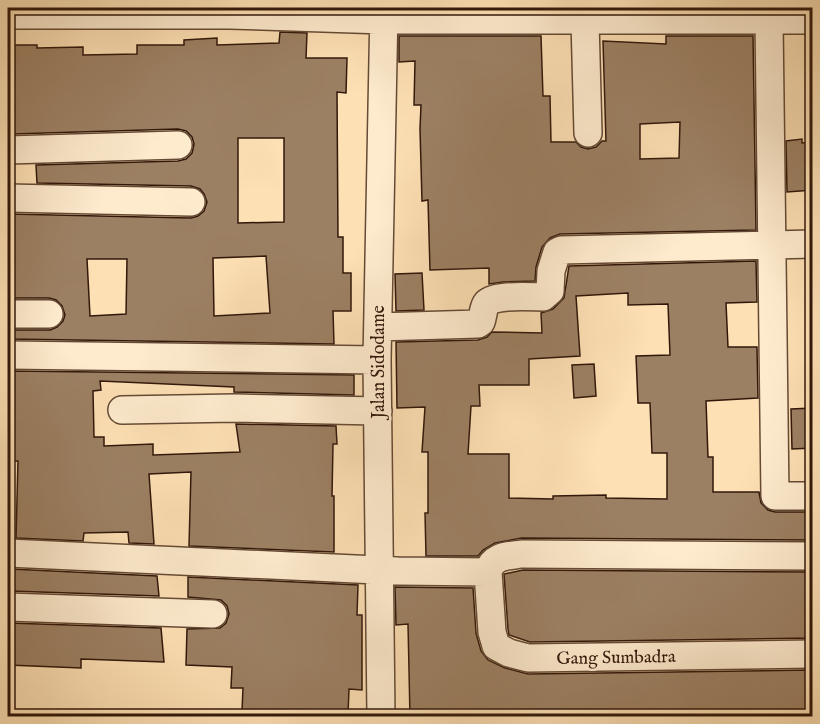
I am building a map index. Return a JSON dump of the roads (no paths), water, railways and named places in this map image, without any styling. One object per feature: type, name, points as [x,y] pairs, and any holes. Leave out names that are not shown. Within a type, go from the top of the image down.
[{"type":"street","points":[[8,15],[384,14],[585,21],[813,20]]},
{"type":"street","name":"Jalan Sidodame","points":[[381,717],[377,360],[384,14]]},
{"type":"street","points":[[585,21],[588,133]]},
{"type":"street","points":[[769,21],[775,496],[813,496]]},
{"type":"street","points":[[8,150],[178,145]]},
{"type":"street","points":[[8,198],[191,202]]},
{"type":"street","points":[[378,327],[478,324],[490,300],[502,297],[543,297],[550,291],[553,262],[557,252],[561,250],[813,244]]},
{"type":"street","points":[[8,314],[49,314]]},
{"type":"street","points":[[8,355],[377,360]]},
{"type":"street","points":[[122,410],[235,408],[378,411]]},
{"type":"street","points":[[8,553],[380,570],[488,572],[490,565],[499,557],[522,554],[813,556]]},
{"type":"street","name":"Gang Sumbadra","points":[[488,572],[492,632],[496,646],[508,653],[528,658],[813,654]]},
{"type":"street","points":[[8,607],[213,615]]}]
